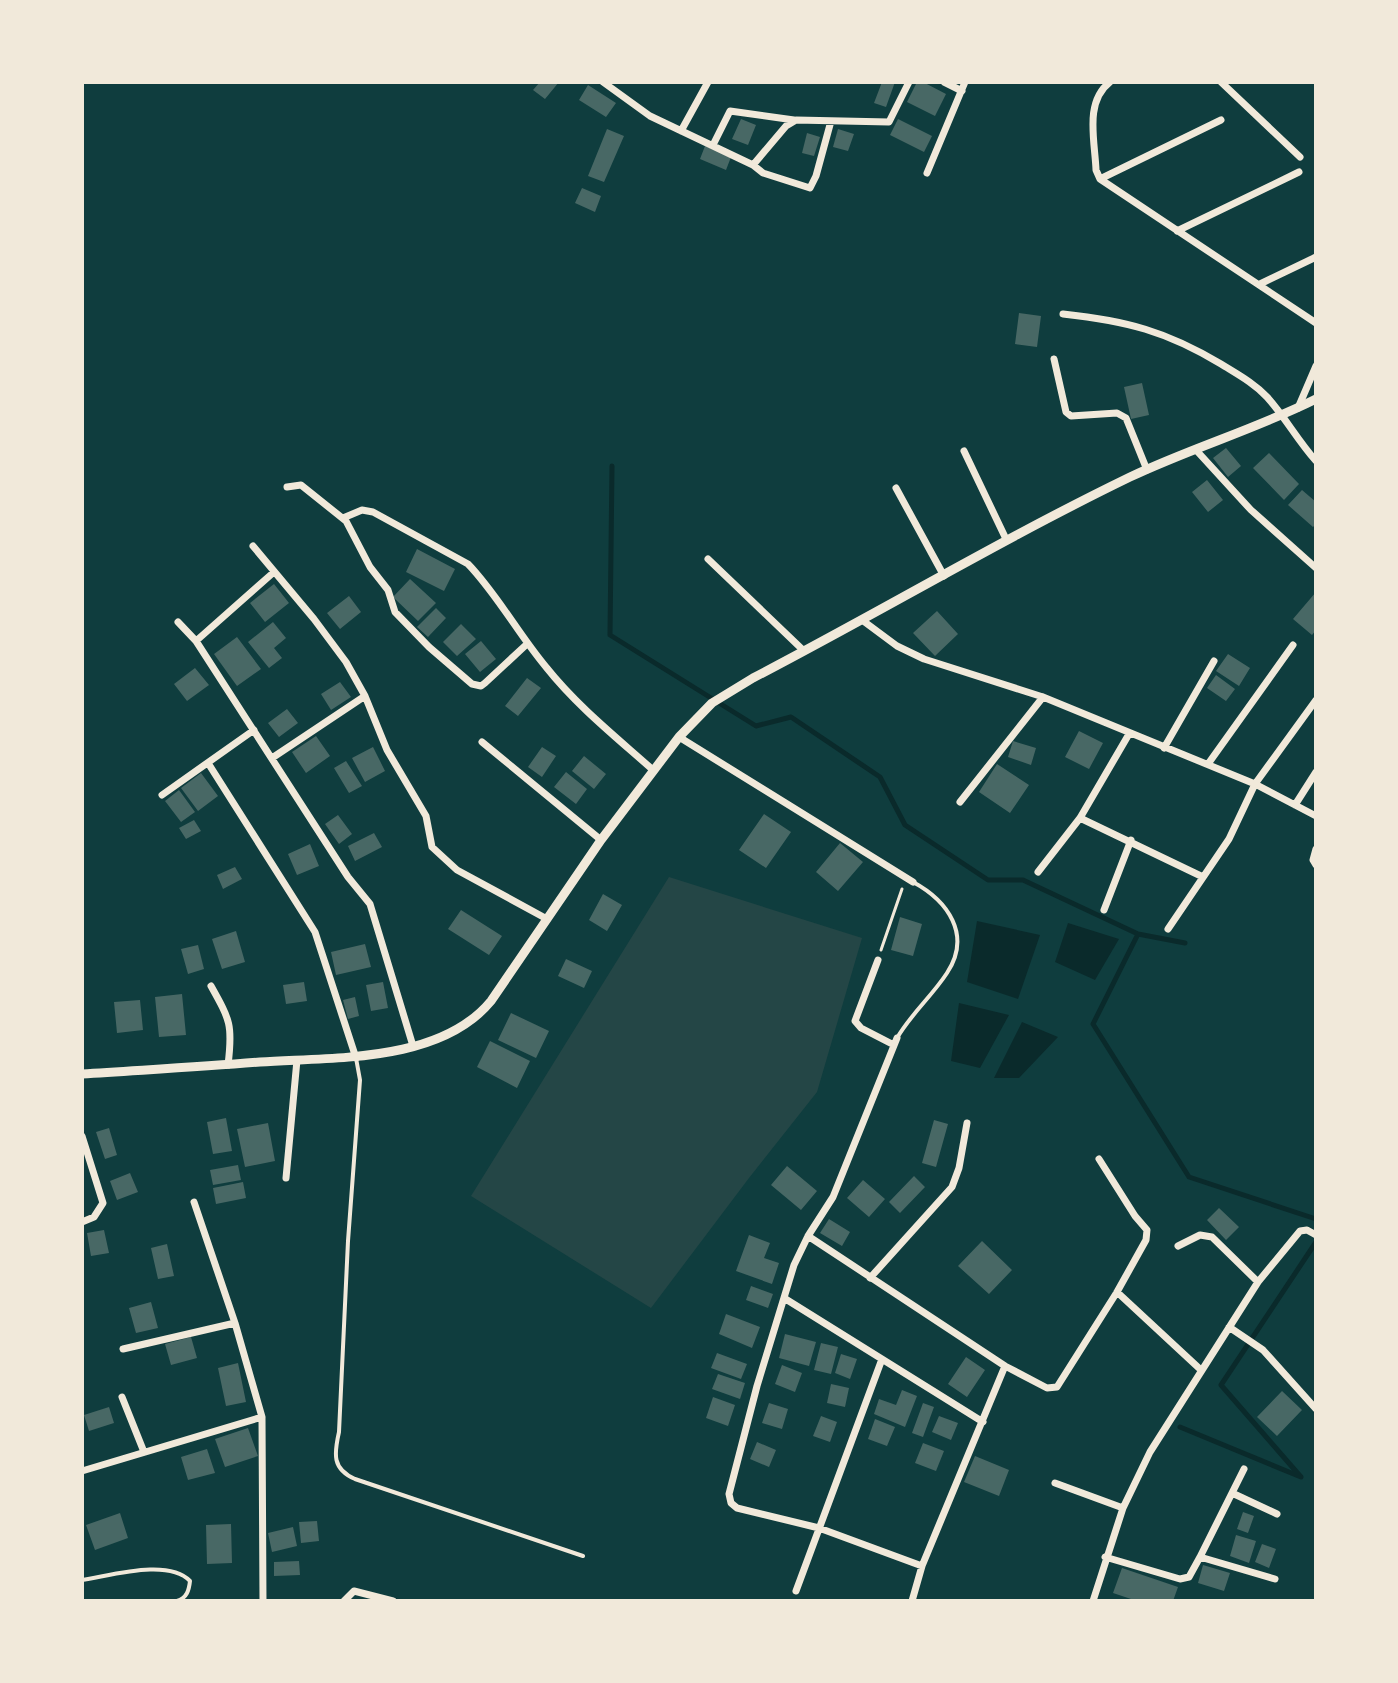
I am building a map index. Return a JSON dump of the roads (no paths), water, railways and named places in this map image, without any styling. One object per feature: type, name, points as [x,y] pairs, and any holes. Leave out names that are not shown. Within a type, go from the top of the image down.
[{"type":"street","points":[[603,82],[632,105],[753,165],[763,173],[810,188],[831,121]]},
{"type":"street","points":[[681,131],[708,82]]},
{"type":"street","points":[[713,145],[730,111],[796,120],[889,122],[909,82]]},
{"type":"street","points":[[944,82],[962,91]]},
{"type":"street","points":[[927,173],[965,82]]},
{"type":"street","points":[[1110,82],[1098,92],[1093,109],[1096,170],[1100,179],[1316,323]]},
{"type":"street","points":[[1221,82],[1300,157]]},
{"type":"street","points":[[753,165],[786,126],[796,120]]},
{"type":"street","points":[[1100,179],[1221,120]]},
{"type":"street","points":[[1177,231],[1299,172]]},
{"type":"street","points":[[1260,284],[1316,257]]},
{"type":"street","points":[[1063,314],[1130,324],[1164,333],[1192,346],[1253,385],[1282,416],[1316,461]]},
{"type":"street","points":[[1054,359],[1066,412],[1071,416],[1117,413],[1126,418],[1147,470]]},
{"type":"street","points":[[1298,408],[1316,366]]},
{"type":"street","points":[[82,1074],[356,1058],[413,1046],[443,1034],[483,1011],[653,770],[679,737],[715,701],[1006,539],[1147,470],[1282,416],[1316,399]]},
{"type":"street","points":[[1307,451],[1316,445]]},
{"type":"street","points":[[1196,450],[1251,510],[1316,568]]},
{"type":"street","points":[[964,451],[1006,539]]},
{"type":"street","points":[[287,487],[301,485],[343,518],[370,567],[388,590],[395,612],[472,684],[481,686],[527,644]]},
{"type":"street","points":[[896,488],[944,576]]},
{"type":"street","points":[[343,518],[362,510],[373,512],[468,564],[527,644],[579,704],[653,770]]},
{"type":"street","points":[[253,546],[346,662],[365,696],[387,750],[426,816],[432,847],[457,870],[547,919]]},
{"type":"street","points":[[708,559],[804,651]]},
{"type":"street","points":[[196,641],[274,572]]},
{"type":"street","points":[[862,620],[897,646],[924,659],[1043,697],[1255,784],[1316,816]]},
{"type":"street","points":[[178,622],[196,641],[348,877],[370,904],[413,1046]]},
{"type":"street","points":[[1208,764],[1293,645]]},
{"type":"street","points":[[1164,748],[1214,661]]},
{"type":"street","points":[[272,758],[365,696]]},
{"type":"street","points":[[960,802],[1043,697]]},
{"type":"street","points":[[1168,929],[1229,839],[1255,784],[1316,700]]},
{"type":"street","points":[[162,795],[254,730]]},
{"type":"street","points":[[1038,872],[1080,818],[1129,734]]},
{"type":"street","points":[[679,737],[910,880]]},
{"type":"street","points":[[482,742],[601,840]]},
{"type":"street","points":[[208,763],[315,932],[356,1058]]},
{"type":"street","points":[[1295,805],[1316,772]]},
{"type":"street","points":[[1080,818],[1203,877]]},
{"type":"street","points":[[1104,910],[1131,840]]},
{"type":"street","points":[[1316,849],[1313,860],[1316,865]]},
{"type":"street","points":[[878,960],[855,1021],[861,1028],[895,1041],[833,1197],[794,1265],[757,1386],[729,1494],[731,1503],[737,1508],[819,1528],[922,1566]]},
{"type":"street","points":[[211,986],[230,1020],[232,1033],[228,1065]]},
{"type":"street","points":[[286,1178],[297,1060]]},
{"type":"street","points":[[870,1278],[952,1187],[959,1168],[967,1123]]},
{"type":"street","points":[[82,1136],[103,1203],[99,1212],[82,1222]]},
{"type":"street","points":[[808,1236],[1005,1366],[1051,1389],[1057,1387],[1117,1292],[1138,1257],[1147,1233],[1099,1159]]},
{"type":"street","points":[[194,1202],[235,1323],[262,1417],[263,1601]]},
{"type":"street","points":[[1093,1601],[1123,1508],[1150,1452],[1258,1282],[1300,1231],[1304,1229],[1314,1234]]},
{"type":"street","points":[[1178,1246],[1200,1235],[1212,1237],[1258,1282]]},
{"type":"street","points":[[1117,1292],[1201,1370]]},
{"type":"street","points":[[784,1298],[983,1422]]},
{"type":"street","points":[[123,1349],[235,1323]]},
{"type":"street","points":[[1229,1327],[1255,1343],[1316,1409]]},
{"type":"street","points":[[796,1591],[882,1359]]},
{"type":"street","points":[[912,1601],[922,1566],[1005,1366]]},
{"type":"street","points":[[122,1397],[144,1452]]},
{"type":"street","points":[[82,1471],[262,1417]]},
{"type":"street","points":[[1105,1557],[1185,1579],[1200,1557],[1244,1469]]},
{"type":"street","points":[[1055,1483],[1123,1508]]},
{"type":"street","points":[[1232,1493],[1277,1514]]},
{"type":"street","points":[[1200,1557],[1275,1579]]},
{"type":"street","points":[[344,1601],[354,1591],[393,1601]]},
{"type":"lane","points":[[895,1041],[947,973],[957,947],[957,935],[950,914],[910,880]]},
{"type":"lane","points":[[356,1058],[360,1080],[339,1432],[335,1453],[338,1467],[355,1479],[583,1556]]},
{"type":"lane","points":[[82,1580],[162,1569],[183,1574],[190,1581],[189,1591],[182,1600],[177,1601]]},
{"type":"waterway","points":[[612,466],[610,635],[756,726],[791,717],[880,777],[905,825],[988,880],[1023,880],[1138,934],[1185,943]]},
{"type":"waterway","points":[[1138,934],[1093,1024],[1189,1177],[1316,1219]]},
{"type":"waterway","points":[[1180,1427],[1301,1477],[1221,1385],[1316,1242]]}]
